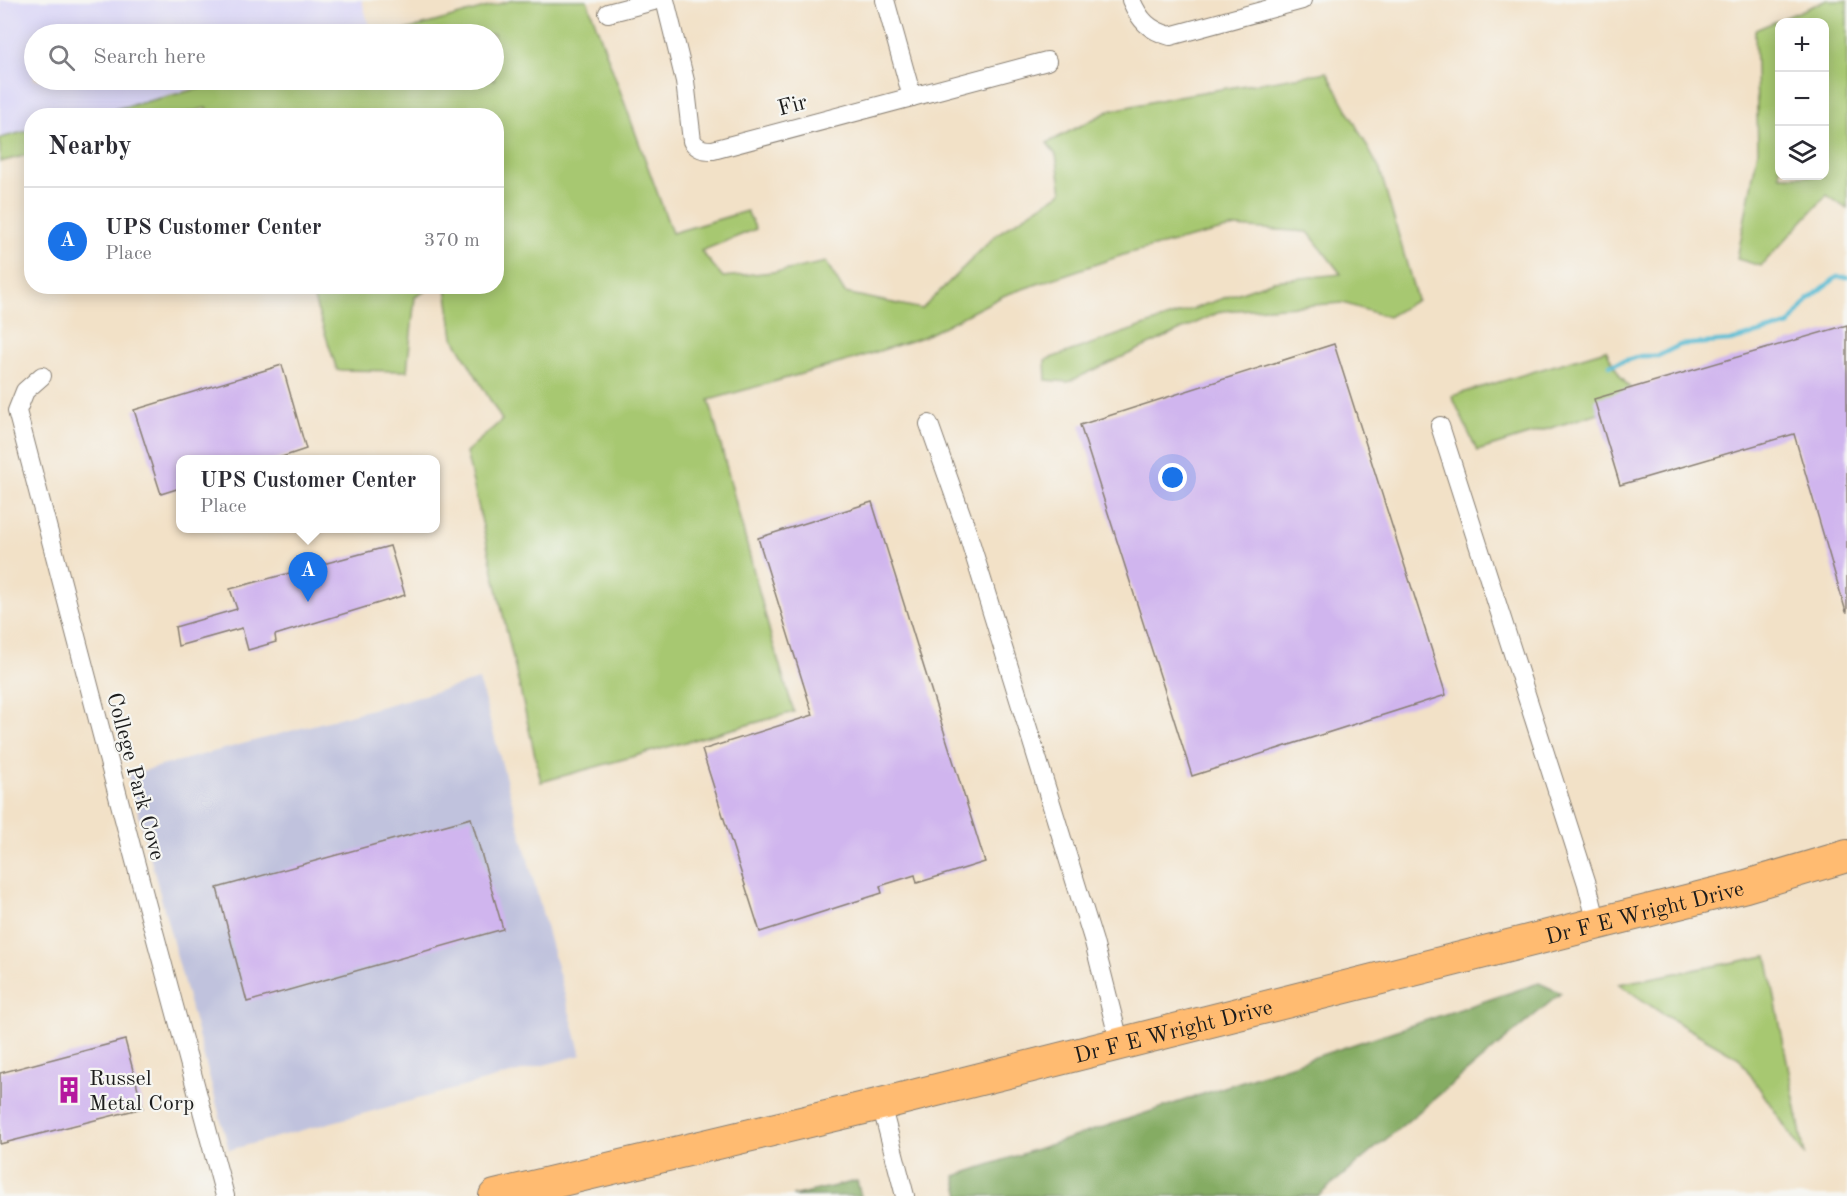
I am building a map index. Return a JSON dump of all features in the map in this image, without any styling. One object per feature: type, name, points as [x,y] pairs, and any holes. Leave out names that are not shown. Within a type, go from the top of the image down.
[{"type":"highway","name":"Dr F E Wright Drive","points":[[495,1196],[1120,1045],[1746,886],[1847,856]]},
{"type":"street","points":[[608,13],[657,0]]},
{"type":"street","name":"Fir","points":[[665,0],[686,81],[692,141],[696,147],[703,150],[713,150],[1047,61]]},
{"type":"street","points":[[885,0],[912,97]]},
{"type":"street","points":[[1131,0],[1138,16],[1146,26],[1170,36],[1302,0]]},
{"type":"street","name":"College Park Cove","points":[[42,376],[25,391],[17,411],[225,1196]]},
{"type":"street","points":[[929,424],[965,525],[1094,942],[1120,1045]]},
{"type":"street","points":[[1440,426],[1587,884],[1597,924]]},
{"type":"street","points":[[881,1104],[905,1196]]},
{"type":"shaded area","points":[[0,0],[362,0],[368,24],[24,24],[24,90],[186,90],[121,108],[24,108],[24,136],[0,144]]},
{"type":"shaded area","points":[[479,680],[581,1055],[229,1150],[128,775]]},
{"type":"green space","points":[[513,0],[587,0],[672,233],[747,211],[756,229],[701,251],[723,277],[783,271],[826,262],[845,293],[922,309],[997,234],[1062,192],[1056,155],[1047,143],[1109,111],[1178,96],[1327,72],[1380,170],[1417,300],[1388,317],[1343,303],[1222,311],[1068,382],[1046,380],[1045,360],[1273,281],[1341,274],[1308,232],[1235,227],[1129,253],[1005,295],[923,337],[709,400],[771,637],[794,712],[541,782],[466,452],[502,420],[453,337],[447,294],[504,294],[504,108],[120,108],[193,90],[504,90],[504,24],[428,24]]},
{"type":"green space","points":[[1827,0],[1847,0],[1847,209],[1827,195],[1761,266],[1737,259],[1758,150],[1755,30],[1775,22],[1775,180],[1829,180],[1829,18],[1784,18]]},
{"type":"green space","points":[[24,132],[24,156],[0,162],[0,138]]},
{"type":"green space","points":[[312,294],[420,294],[415,297],[407,371],[337,370]]},
{"type":"green space","points":[[1606,350],[1620,376],[1640,400],[1477,451],[1452,396]]},
{"type":"green space","points":[[1767,956],[1805,1156],[1739,1058],[1666,1016],[1619,984]]},
{"type":"green space","points":[[1539,983],[1561,993],[1318,1196],[960,1196],[955,1176]]},
{"type":"green space","points":[[857,1181],[861,1196],[792,1196]]},
{"type":"building","points":[[1847,325],[1846,612],[1794,434],[1620,485],[1594,399]]},
{"type":"building","points":[[1334,344],[1446,695],[1192,776],[1080,425]]},
{"type":"building","points":[[282,365],[306,449],[288,455],[176,455],[176,489],[161,494],[134,410]]},
{"type":"building","points":[[872,502],[985,862],[917,883],[915,875],[880,886],[882,893],[760,932],[702,750],[813,715],[758,538]]},
{"type":"building","points":[[390,546],[405,595],[275,635],[276,642],[248,650],[242,628],[178,646],[175,627],[237,609],[230,589]]},
{"type":"building","points":[[471,818],[503,929],[247,1002],[217,888]]},
{"type":"building","name":"Russel Metal Corp","points":[[125,1040],[143,1108],[0,1144],[0,1073]]},
{"type":"waterway","points":[[1610,365],[1641,356],[1658,356],[1680,345],[1730,341],[1789,325],[1809,299],[1837,277],[1847,277]]},
{"type":"place","name":"UPS Customer Center","points":[[308,602]]},
{"type":"place","name":"Russel Metal Corp","points":[[69,1090]]}]
